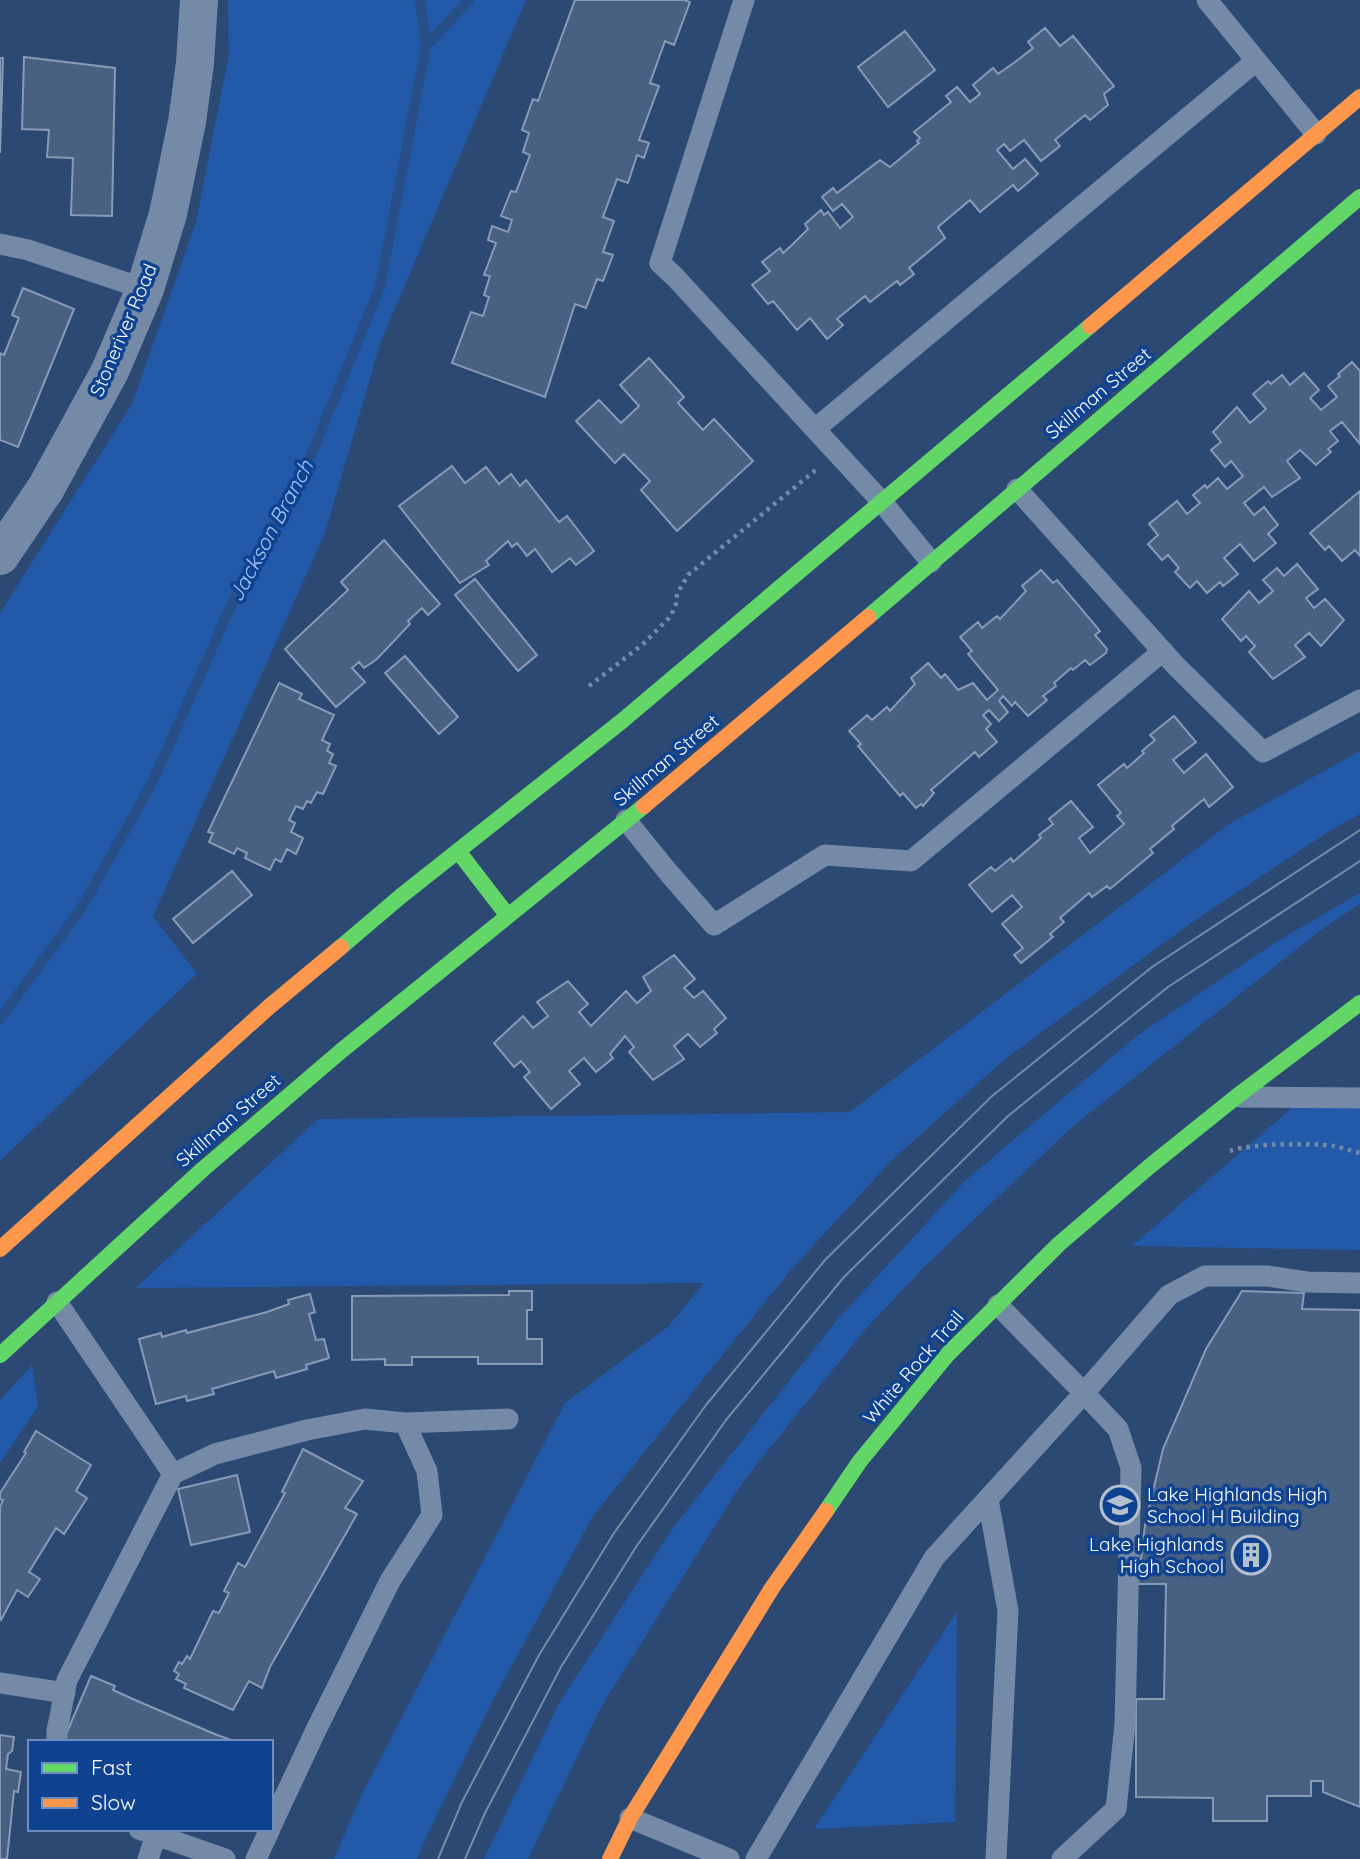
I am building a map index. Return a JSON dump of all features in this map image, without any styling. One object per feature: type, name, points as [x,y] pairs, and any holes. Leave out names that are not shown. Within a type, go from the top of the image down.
[{"type":"main road","points":[[0,1249],[270,1006],[401,896],[618,724],[1360,97]]},
{"type":"main road","name":"Skillman Street","points":[[0,1355],[202,1170],[341,1051],[684,773],[1360,197]]},
{"type":"main road","points":[[458,851],[508,916]]},
{"type":"main road","name":"White Rock Trail","points":[[611,1859],[630,1818],[772,1588],[860,1461],[948,1354],[1059,1244],[1150,1166],[1360,1003]]},
{"type":"street","name":"Stoneriver Road","points":[[2,551],[46,488],[110,371],[145,289],[168,214],[187,122],[195,64],[199,0]]},
{"type":"lane","points":[[744,0],[660,263],[882,502],[931,562]]},
{"type":"lane","points":[[1206,0],[1316,134]]},
{"type":"lane","points":[[815,429],[1256,61]]},
{"type":"lane","points":[[0,244],[28,250],[145,289]]},
{"type":"lane","points":[[1017,489],[1163,651],[1263,752],[1360,700]]},
{"type":"lane","points":[[626,820],[714,925],[825,855],[911,861],[1163,651]]},
{"type":"lane","points":[[1236,1097],[1360,1098]]},
{"type":"lane","points":[[756,1859],[933,1558],[1084,1393],[1169,1295],[1205,1276],[1267,1276],[1307,1282],[1360,1283]]},
{"type":"lane","points":[[57,1302],[173,1474]]},
{"type":"lane","points":[[998,1305],[1118,1429],[1131,1468],[1125,1724],[1116,1809],[1062,1859]]},
{"type":"lane","points":[[57,1740],[68,1680],[173,1474],[215,1454],[306,1430],[365,1419],[405,1423],[508,1419]]},
{"type":"lane","points":[[273,1824],[390,1581],[432,1515],[427,1471],[405,1423]]},
{"type":"lane","points":[[988,1499],[1008,1611],[996,1859]]},
{"type":"lane","points":[[0,1683],[65,1693]]},
{"type":"lane","points":[[630,1818],[729,1859]]},
{"type":"lane","points":[[256,1859],[270,1831]]},
{"type":"lane","points":[[148,1859],[148,1832],[225,1859]]},
{"type":"path","points":[[589,686],[642,645],[671,616],[677,594],[688,575],[837,453]]},
{"type":"shaded area","points":[[228,0],[526,0],[380,344],[325,533],[153,916],[197,974],[0,1161],[0,613],[132,404],[196,222],[229,54]]},
{"type":"shaded area","points":[[1360,751],[1360,814],[1328,832],[1194,921],[1005,1059],[891,1161],[791,1270],[593,1516],[491,1704],[417,1859],[334,1859],[362,1794],[565,1403],[669,1326],[704,1283],[136,1288],[318,1119],[850,1112],[1229,824]]},
{"type":"shaded area","points":[[1360,893],[1360,904],[1326,926],[1072,1127],[923,1268],[864,1331],[742,1483],[601,1707],[528,1859],[484,1859],[559,1703],[673,1528],[838,1319],[966,1180],[1138,1035],[1276,942]]},
{"type":"shaded area","points":[[1294,1106],[1360,1106],[1360,1250],[1132,1246]]},
{"type":"shaded area","points":[[32,1365],[38,1407],[0,1463],[0,1400]]},
{"type":"shaded area","points":[[957,1612],[955,1822],[814,1829]]},
{"type":"building","points":[[575,0],[690,2],[674,45],[665,41],[650,83],[659,86],[639,140],[649,143],[644,158],[637,155],[628,183],[617,179],[603,217],[614,221],[603,252],[613,255],[603,281],[597,279],[586,308],[575,304],[545,397],[452,363],[471,312],[483,316],[489,297],[484,295],[490,276],[484,275],[496,243],[488,240],[492,226],[508,232],[512,220],[501,216],[511,191],[516,192],[530,155],[523,152],[529,133],[522,130],[533,99],[538,101]]},
{"type":"building","points":[[1045,28],[1060,46],[1073,36],[1114,86],[1104,94],[1108,105],[1090,120],[1085,115],[1055,140],[1060,146],[1041,161],[1024,140],[1010,151],[1004,144],[997,150],[1013,169],[1025,159],[1038,174],[1018,191],[1013,185],[980,212],[970,200],[938,227],[945,238],[909,268],[914,274],[900,285],[897,281],[870,302],[865,296],[837,319],[843,325],[827,339],[810,318],[797,330],[773,301],[768,304],[752,285],[770,271],[762,262],[780,248],[783,253],[808,229],[805,224],[821,210],[824,215],[828,212],[840,228],[853,217],[842,204],[833,211],[822,197],[833,188],[837,193],[880,160],[890,167],[919,143],[917,141],[920,138],[914,132],[951,102],[946,96],[957,87],[970,102],[980,94],[973,85],[993,68],[998,74],[1033,48],[1028,42]]},
{"type":"building","points":[[905,31],[935,70],[888,107],[858,67]]},
{"type":"building","points":[[24,57],[115,68],[112,216],[71,215],[73,158],[47,157],[49,130],[22,129]]},
{"type":"building","points":[[0,58],[3,58],[0,153]]},
{"type":"building","points":[[23,288],[74,309],[18,447],[0,440],[0,353],[4,355],[19,318],[12,315]]},
{"type":"building","points":[[649,358],[684,397],[678,403],[703,430],[714,419],[753,461],[677,531],[641,490],[650,481],[624,454],[615,463],[576,421],[599,400],[621,423],[639,406],[620,385]]},
{"type":"building","points":[[1352,362],[1360,371],[1360,444],[1342,422],[1330,431],[1338,441],[1328,449],[1331,452],[1316,465],[1300,450],[1287,461],[1300,478],[1272,497],[1264,487],[1244,503],[1254,515],[1264,507],[1278,525],[1268,534],[1276,543],[1254,561],[1240,544],[1224,558],[1238,574],[1223,586],[1220,582],[1207,593],[1197,581],[1190,588],[1175,572],[1179,568],[1168,555],[1162,560],[1148,544],[1158,535],[1149,524],[1177,501],[1187,514],[1200,503],[1193,495],[1218,478],[1227,489],[1243,476],[1231,461],[1225,467],[1211,450],[1221,442],[1213,432],[1237,407],[1250,423],[1266,409],[1253,394],[1268,381],[1271,384],[1282,375],[1290,385],[1304,373],[1319,390],[1310,398],[1321,410],[1337,397],[1328,386]]},
{"type":"building","points":[[452,466],[465,483],[486,467],[499,484],[511,474],[520,486],[526,480],[559,522],[567,516],[594,551],[576,565],[570,558],[552,572],[535,549],[527,556],[517,543],[512,547],[508,541],[486,561],[489,565],[460,583],[399,506]]},
{"type":"building","points":[[1360,491],[1360,556],[1355,550],[1342,561],[1329,546],[1325,550],[1310,533]]},
{"type":"building","points":[[384,540],[440,604],[428,615],[422,608],[377,659],[364,668],[359,662],[352,668],[365,682],[336,707],[285,649],[348,590],[341,582]]},
{"type":"building","points":[[1297,564],[1318,589],[1306,598],[1314,608],[1325,599],[1344,620],[1321,646],[1309,633],[1295,645],[1305,657],[1273,679],[1249,652],[1255,646],[1246,636],[1241,641],[1222,619],[1249,591],[1259,603],[1273,591],[1263,580],[1277,568],[1284,576]]},
{"type":"building","points":[[1041,570],[1053,583],[1057,580],[1100,631],[1095,635],[1107,649],[1106,653],[1090,665],[1085,660],[1073,670],[1071,668],[1054,683],[1056,686],[1043,696],[1047,700],[1028,716],[1015,702],[1012,706],[1003,696],[999,701],[1008,712],[999,721],[989,710],[983,715],[991,724],[986,729],[997,742],[979,757],[975,752],[931,790],[934,793],[923,806],[921,804],[916,808],[903,793],[900,796],[858,746],[861,744],[849,731],[867,715],[872,720],[887,707],[890,711],[915,684],[911,678],[928,663],[941,678],[945,674],[958,690],[973,683],[987,700],[998,690],[968,654],[972,651],[960,637],[978,622],[982,628],[997,616],[1000,619],[1026,591],[1022,586]]},
{"type":"building","points":[[475,579],[537,655],[518,671],[455,595]]},
{"type":"building","points":[[405,656],[458,717],[439,734],[385,673]]},
{"type":"building","points":[[279,683],[302,694],[299,699],[334,715],[322,740],[330,744],[327,751],[333,754],[329,763],[336,766],[323,794],[317,792],[311,803],[307,801],[303,809],[296,806],[289,820],[295,823],[291,832],[303,838],[296,854],[287,849],[281,862],[275,859],[270,870],[245,858],[247,853],[237,848],[234,854],[209,842],[213,833],[208,832]]},
{"type":"building","points":[[1174,716],[1196,742],[1173,760],[1184,773],[1206,754],[1233,787],[1209,807],[1204,799],[1150,849],[1153,853],[1110,889],[1107,886],[1092,897],[1089,893],[1060,918],[1064,922],[1050,934],[1053,937],[1021,963],[1014,955],[1023,948],[1002,924],[1022,907],[1012,895],[992,912],[969,885],[991,867],[995,871],[1011,858],[1013,862],[1041,838],[1039,835],[1053,824],[1049,819],[1071,801],[1093,827],[1079,838],[1090,853],[1124,824],[1117,816],[1121,813],[1098,785],[1124,764],[1127,768],[1144,753],[1142,751],[1155,740],[1150,735]]},
{"type":"building","points":[[232,871],[252,895],[193,943],[173,919]]},
{"type":"building","points":[[674,955],[695,979],[684,988],[694,998],[703,991],[726,1018],[714,1029],[717,1033],[700,1047],[688,1034],[674,1046],[684,1059],[653,1080],[629,1052],[634,1047],[625,1036],[610,1054],[613,1058],[596,1072],[584,1058],[569,1071],[580,1084],[551,1109],[524,1077],[530,1072],[521,1061],[514,1067],[494,1043],[523,1016],[533,1028],[548,1016],[537,1002],[568,981],[588,1004],[579,1012],[591,1026],[626,991],[637,1003],[651,991],[643,977]]},
{"type":"building","points":[[509,1291],[532,1291],[532,1310],[527,1310],[527,1339],[542,1339],[542,1364],[478,1364],[478,1357],[412,1357],[412,1365],[385,1365],[385,1359],[352,1360],[352,1296],[509,1295]]},
{"type":"building","name":"Lake Highlands High School","points":[[1242,1291],[1304,1293],[1302,1309],[1360,1310],[1360,1807],[1323,1792],[1323,1781],[1311,1781],[1311,1796],[1267,1796],[1267,1821],[1213,1821],[1213,1798],[1136,1797],[1136,1699],[1164,1699],[1166,1584],[1138,1584],[1145,1525],[1163,1449],[1206,1349]]},
{"type":"building","name":"Lake Highlands High School","points":[[1242,1291],[1304,1293],[1302,1309],[1360,1310],[1360,1807],[1323,1792],[1323,1781],[1311,1781],[1311,1796],[1267,1796],[1267,1821],[1213,1821],[1213,1798],[1136,1797],[1136,1699],[1164,1699],[1166,1584],[1138,1584],[1145,1525],[1163,1449],[1206,1349]]},
{"type":"building","points":[[310,1294],[315,1312],[309,1314],[316,1340],[324,1339],[329,1358],[306,1365],[307,1369],[276,1378],[274,1371],[212,1389],[214,1394],[187,1401],[186,1396],[156,1404],[139,1339],[161,1333],[162,1337],[186,1330],[187,1333],[267,1312],[289,1304],[288,1300]]},
{"type":"building","points":[[36,1431],[91,1465],[76,1491],[87,1498],[64,1534],[56,1528],[29,1572],[40,1579],[28,1597],[17,1590],[1,1620],[0,1507],[3,1500],[0,1499],[0,1493],[26,1453],[24,1452]]},
{"type":"building","points":[[303,1449],[363,1481],[345,1508],[357,1514],[270,1667],[262,1688],[249,1681],[233,1710],[184,1688],[186,1684],[176,1679],[179,1674],[174,1671],[179,1662],[182,1664],[187,1656],[190,1659],[213,1611],[219,1613],[229,1593],[224,1591],[238,1563],[245,1567],[285,1493],[282,1492]]},
{"type":"building","points":[[237,1475],[250,1532],[191,1545],[178,1489]]},
{"type":"building","points":[[91,1676],[115,1686],[113,1690],[231,1740],[66,1740],[64,1739]]},
{"type":"building","points":[[0,1735],[14,1737],[6,1769],[21,1772],[18,1792],[14,1791],[7,1859],[0,1859]]},
{"type":"waterway","name":"Jackson Branch","points":[[0,1019],[82,907],[152,783],[230,608],[312,453],[380,287],[426,46],[420,0]]},
{"type":"waterway","points":[[426,46],[469,0]]},
{"type":"tram line","points":[[438,1859],[462,1802],[539,1655],[614,1533],[706,1405],[825,1260],[991,1097],[1152,967],[1360,830]]},
{"type":"tram line","points":[[465,1859],[485,1813],[561,1667],[636,1547],[726,1420],[844,1277],[1008,1116],[1168,987],[1360,861]]},
{"type":"traffic: fast","points":[[868,617],[1360,197]]},
{"type":"traffic: fast","points":[[341,947],[401,896],[622,721],[1090,326]]},
{"type":"traffic: fast","points":[[0,1355],[202,1170],[341,1051],[644,806]]},
{"type":"traffic: fast","points":[[458,851],[508,916]]},
{"type":"traffic: fast","points":[[826,1511],[860,1461],[948,1354],[1059,1244],[1236,1097],[1360,1003]]},
{"type":"traffic: slow","points":[[1090,326],[1360,97]]},
{"type":"traffic: slow","points":[[644,806],[868,617]]},
{"type":"traffic: slow","points":[[0,1249],[270,1006],[341,947]]},
{"type":"traffic: slow","points":[[610,1859],[630,1818],[772,1588],[826,1511]]},
{"type":"place","name":"Lake Highlands High School H Building","points":[[1120,1505]]},
{"type":"place","name":"Lake Highlands High School","points":[[1251,1555]]}]
